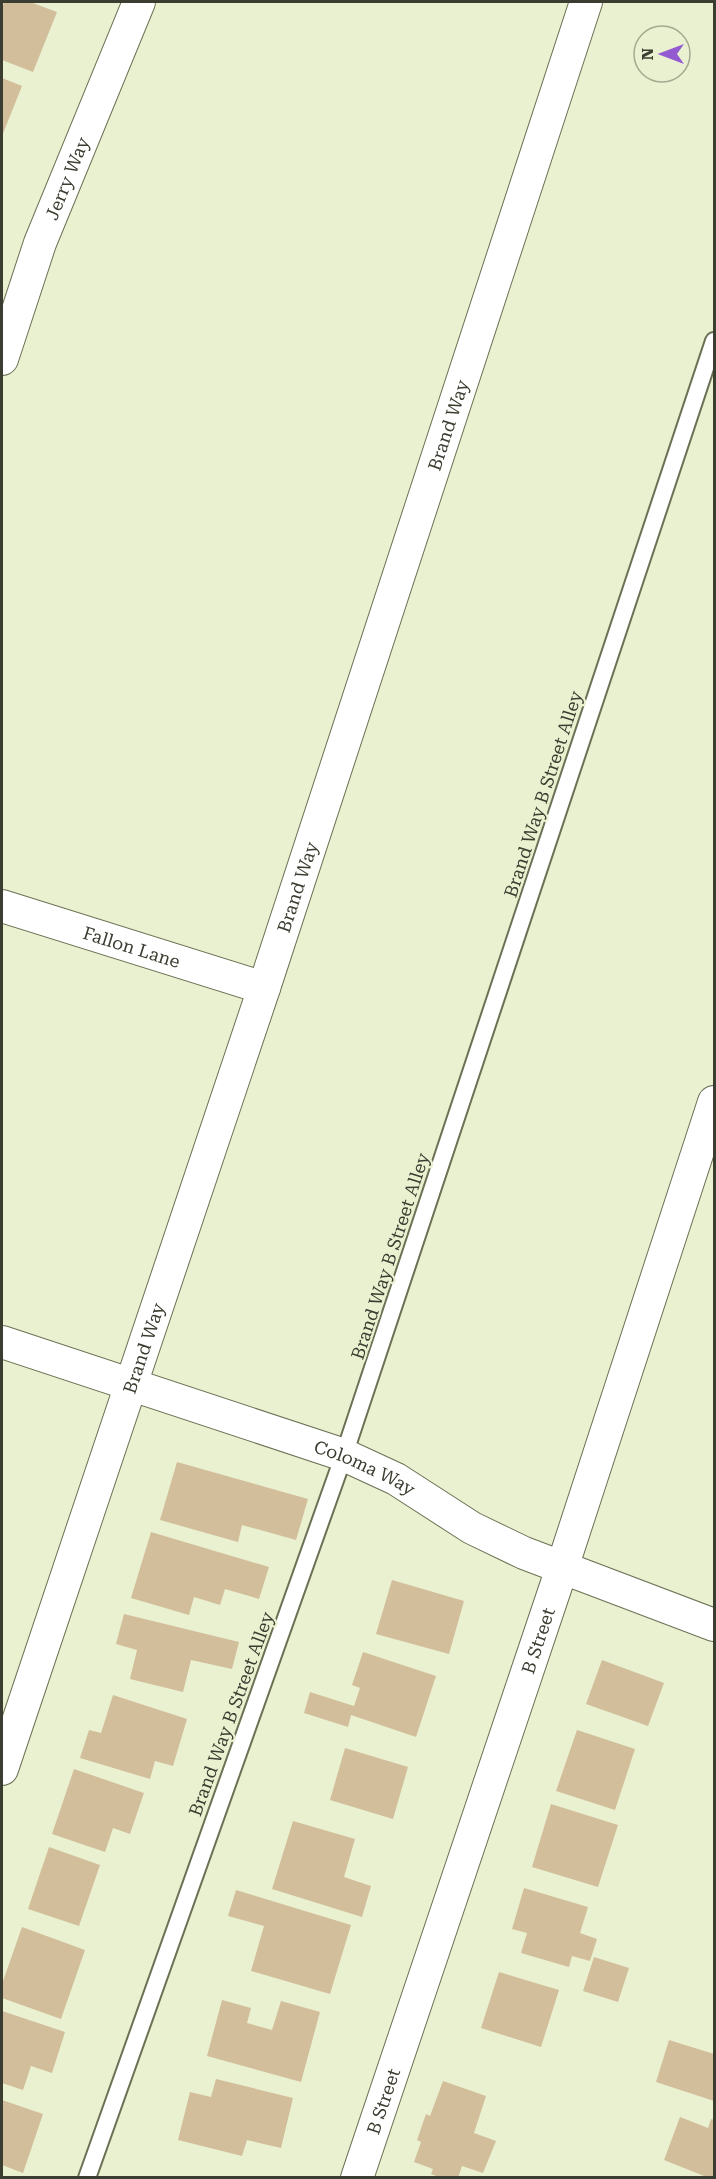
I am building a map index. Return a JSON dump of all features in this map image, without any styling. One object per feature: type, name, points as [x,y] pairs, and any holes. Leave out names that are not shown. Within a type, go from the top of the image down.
[{"type":"street","name":"Jerry Way","points":[[2,359],[40,243],[139,2]]},
{"type":"street","name":"Brand Way","points":[[2,1769],[264,988],[586,2]]},
{"type":"street","name":"Fallon Lane","points":[[2,906],[264,988]]},
{"type":"street","name":"B Street","points":[[357,2178],[562,1568],[714,1102]]},
{"type":"street","name":"Coloma Way","points":[[2,1341],[344,1455],[396,1479],[472,1528],[524,1553],[714,1626]]},
{"type":"lane","name":"Brand Way B Street Alley","points":[[87,2178],[344,1455],[714,340]]},
{"type":"building","points":[[4,2],[30,2],[57,12],[33,72],[2,60]]},
{"type":"building","points":[[2,78],[22,86],[2,136]]},
{"type":"building","points":[[177,1462],[308,1499],[296,1540],[242,1525],[238,1542],[160,1520]]},
{"type":"building","points":[[151,1532],[269,1567],[259,1599],[225,1589],[220,1605],[194,1597],[189,1615],[131,1598]]},
{"type":"building","points":[[392,1580],[464,1601],[449,1654],[376,1634]]},
{"type":"building","points":[[124,1614],[239,1642],[232,1669],[191,1660],[183,1692],[130,1679],[137,1650],[116,1644]]},
{"type":"building","points":[[363,1652],[436,1676],[416,1737],[351,1715],[348,1727],[304,1713],[310,1692],[354,1706],[360,1688],[352,1685]]},
{"type":"building","points":[[602,1660],[664,1683],[648,1726],[586,1704]]},
{"type":"building","points":[[113,1695],[187,1719],[173,1766],[155,1761],[150,1779],[80,1758],[89,1730],[101,1733]]},
{"type":"building","points":[[577,1730],[635,1749],[615,1810],[556,1791]]},
{"type":"building","points":[[345,1748],[408,1767],[393,1819],[330,1800]]},
{"type":"building","points":[[74,1769],[144,1793],[130,1834],[113,1828],[105,1852],[52,1834]]},
{"type":"building","points":[[551,1804],[618,1825],[598,1887],[532,1867]]},
{"type":"building","points":[[293,1821],[355,1839],[344,1877],[371,1886],[362,1917],[272,1889]]},
{"type":"building","points":[[49,1847],[100,1865],[79,1926],[28,1909]]},
{"type":"building","points":[[524,1888],[588,1907],[580,1933],[597,1939],[590,1961],[572,1956],[569,1967],[521,1953],[527,1933],[512,1929]]},
{"type":"building","points":[[236,1890],[351,1925],[330,1994],[251,1971],[264,1926],[228,1916]]},
{"type":"building","points":[[22,1927],[85,1950],[61,2019],[2,1998],[2,1984]]},
{"type":"building","points":[[594,1957],[629,1968],[618,2002],[583,1991]]},
{"type":"building","points":[[499,1972],[559,1990],[541,2047],[481,2028]]},
{"type":"building","points":[[222,2000],[251,2008],[247,2023],[272,2030],[281,2001],[320,2012],[301,2082],[207,2056]]},
{"type":"building","points":[[2,2011],[65,2032],[52,2073],[31,2066],[23,2090],[2,2083]]},
{"type":"building","points":[[669,2040],[714,2054],[714,2101],[656,2082]]},
{"type":"building","points":[[216,2079],[293,2098],[281,2148],[247,2140],[242,2156],[178,2140],[190,2092],[211,2097]]},
{"type":"building","points":[[443,2081],[486,2096],[474,2133],[496,2141],[483,2173],[462,2166],[458,2178],[441,2178],[431,2174],[433,2169],[414,2162],[421,2142],[417,2140],[426,2114],[430,2116]]},
{"type":"building","points":[[2,2100],[43,2114],[23,2173],[2,2165]]},
{"type":"building","points":[[680,2117],[708,2128],[711,2119],[714,2120],[714,2178],[664,2160]]}]
